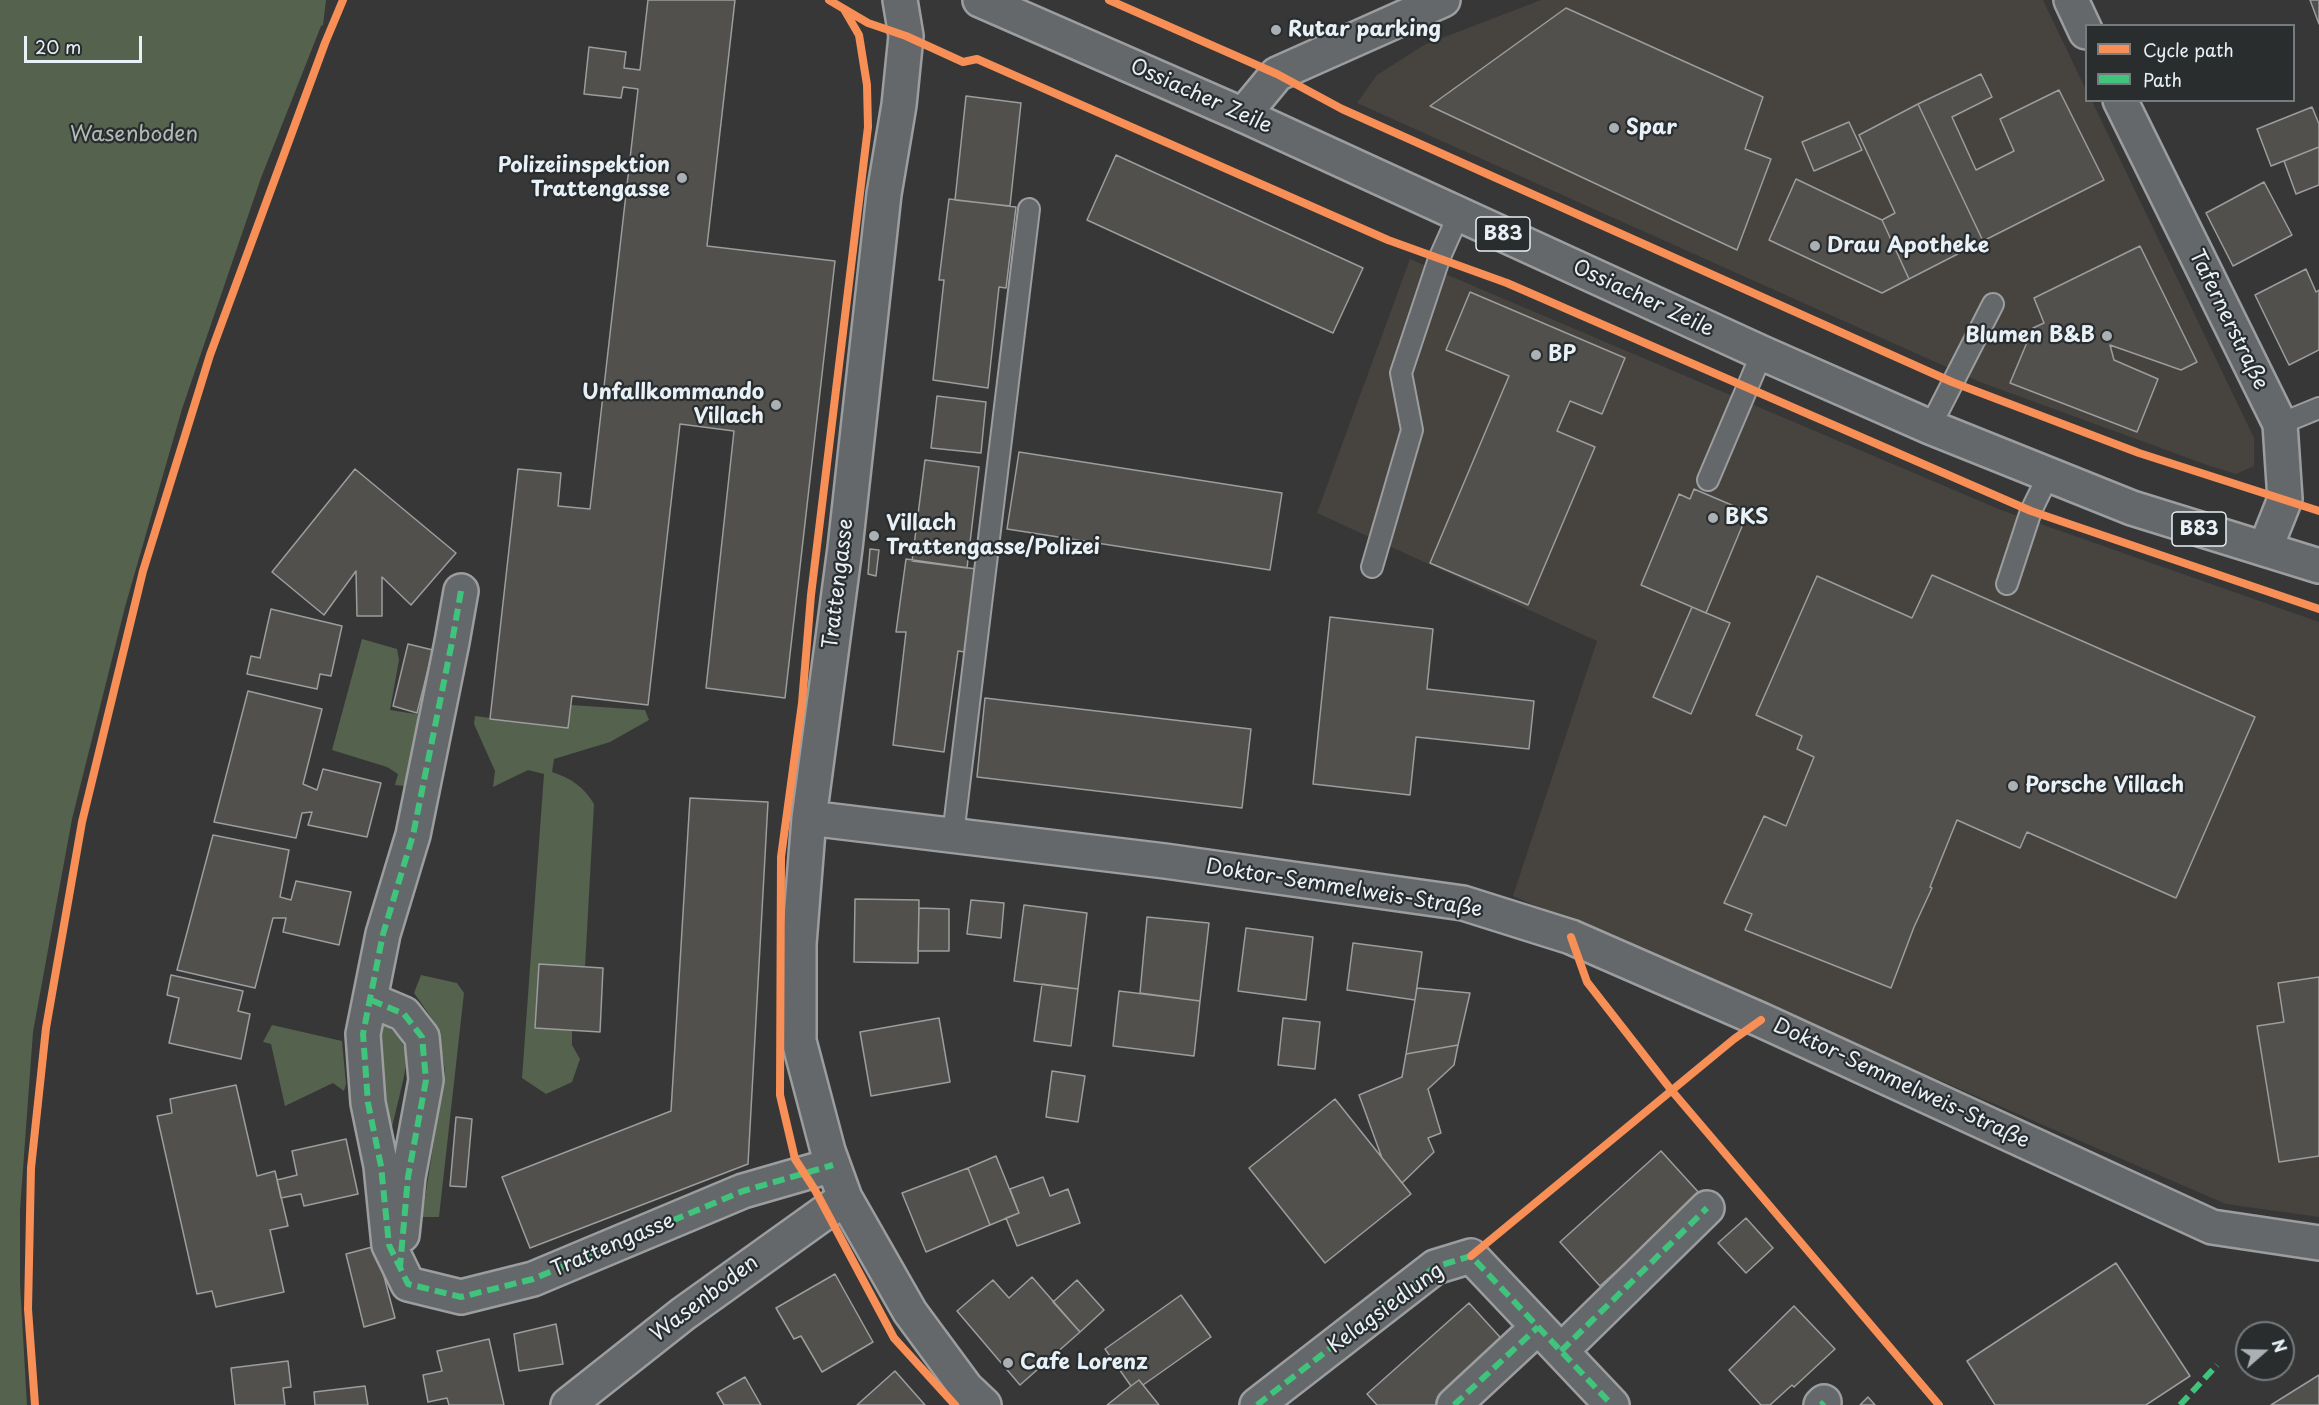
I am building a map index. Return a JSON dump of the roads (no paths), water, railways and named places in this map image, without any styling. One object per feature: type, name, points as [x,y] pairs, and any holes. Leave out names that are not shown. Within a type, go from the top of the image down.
[{"type":"street","name":"Trattengasse","points":[[900,0],[906,36],[899,105],[884,194],[845,548],[809,818],[799,944],[799,1041],[833,1165],[845,1198],[910,1312],[966,1388],[984,1405]]},
{"type":"street","name":"Ossiacher Zeile","points":[[980,0],[1244,115],[1762,353],[1930,427],[2132,508],[2319,566]]},
{"type":"street","points":[[2071,0],[2085,30]]},
{"type":"street","points":[[1244,115],[1277,74],[1425,3]]},
{"type":"street","name":"Tafernerstraße","points":[[2121,102],[2280,424],[2285,499],[2265,549]]},
{"type":"street","name":"Trattengasse","points":[[460,591],[413,835],[383,934],[363,1034],[368,1103],[381,1166],[389,1245],[408,1284],[461,1297],[533,1279],[743,1191],[833,1165]]},
{"type":"street","name":"Doktor-Semmelweis-Straße","points":[[809,818],[1165,861],[1463,903],[1571,938],[1751,1015],[2212,1227],[2319,1243]]},
{"type":"street","points":[[371,1000],[404,1014],[422,1037],[426,1080],[408,1177],[400,1267]]},
{"type":"street","name":"Wasenboden","points":[[568,1405],[683,1314],[845,1198]]},
{"type":"street","points":[[1561,1351],[1707,1208]]},
{"type":"street","name":"Kelagsiedlung","points":[[1257,1405],[1435,1267],[1471,1256],[1612,1405]]},
{"type":"street","points":[[1454,1405],[1538,1327]]},
{"type":"lane","points":[[953,835],[1029,209]]},
{"type":"lane","points":[[1372,567],[1412,430],[1401,374],[1439,259],[1459,214]]},
{"type":"lane","points":[[1930,427],[1993,304]]},
{"type":"lane","points":[[1708,480],[1762,353]]},
{"type":"lane","points":[[2280,424],[2319,408]]},
{"type":"lane","points":[[2007,584],[2031,511],[2049,474]]},
{"type":"place","name":"Rutar parking","points":[[1276,30]]},
{"type":"place","name":"Spar","points":[[1614,128]]},
{"type":"place","name":"Polizeiinspektion Trattengasse","points":[[682,178]]},
{"type":"place","name":"Drau Apotheke","points":[[1815,246]]},
{"type":"place","name":"Blumen B&B","points":[[2107,336]]},
{"type":"place","name":"BP","points":[[1536,355]]},
{"type":"place","name":"Unfallkommando Villach","points":[[776,405]]},
{"type":"place","name":"BKS","points":[[1713,518]]},
{"type":"place","name":"Villach Trattengasse/Polizei","points":[[874,536]]},
{"type":"place","name":"Porsche Villach","points":[[2013,786]]},
{"type":"place","name":"Cafe Lorenz","points":[[1008,1363]]}]
